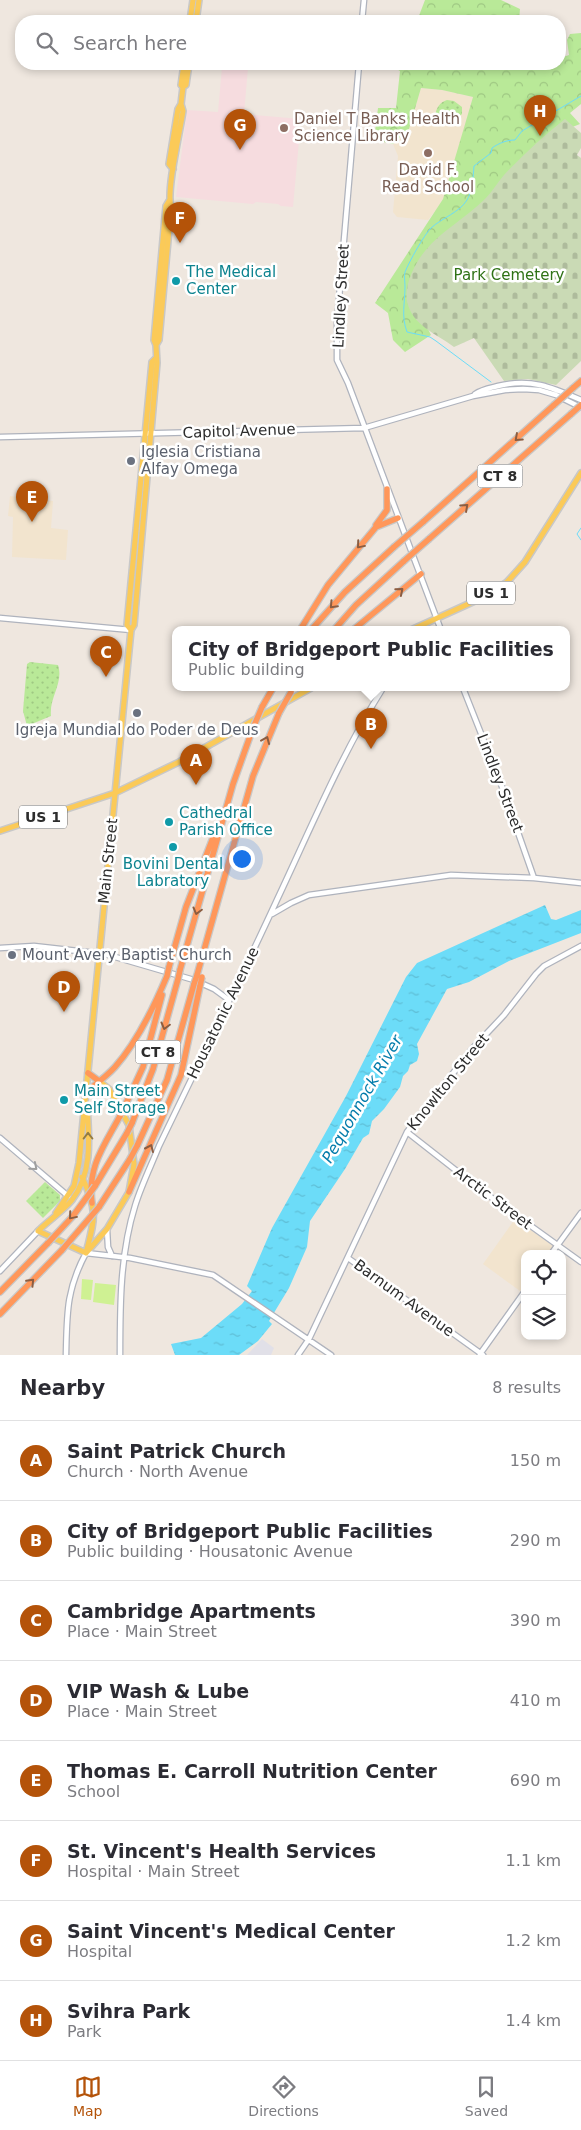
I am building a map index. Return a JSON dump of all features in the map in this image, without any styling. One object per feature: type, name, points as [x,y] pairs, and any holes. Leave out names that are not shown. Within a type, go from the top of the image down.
[{"type":"highway","name":"CT 8","points":[[315,626],[345,592],[581,381]]},
{"type":"highway","name":"CT 8","points":[[338,626],[361,600],[404,561],[581,406]]},
{"type":"highway","points":[[302,626],[328,584],[376,527],[387,510],[387,488]]},
{"type":"highway","points":[[376,527],[398,518]]},
{"type":"highway","points":[[358,626],[421,574]]},
{"type":"highway","points":[[262,707],[267,691]]},
{"type":"highway","name":"CT 8","points":[[0,1292],[73,1216],[95,1186],[132,1123],[153,1069],[240,761],[262,707],[271,691]]},
{"type":"highway","points":[[129,1192],[181,1075],[204,951],[252,781],[279,713],[292,691]]},
{"type":"highway","points":[[92,1202],[90,1183],[93,1168],[143,1067],[180,925],[229,797]]},
{"type":"highway","points":[[86,1092],[116,1066],[153,1008],[167,976]]},
{"type":"highway","name":"CT 8","points":[[0,1314],[62,1250],[99,1207],[130,1160],[167,1080],[197,985]]},
{"type":"highway","points":[[88,1073],[99,1081]]},
{"type":"main road","points":[[191,15],[193,0]]},
{"type":"main road","points":[[197,15],[199,0]]},
{"type":"main road","points":[[363,15],[364,0]]},
{"type":"main road","name":"Main Street","points":[[70,1198],[79,1163],[131,630],[127,625],[157,363],[156,345],[159,340],[169,233],[172,169],[169,164],[178,109],[181,104],[183,70]]},
{"type":"main road","name":"Main Street","points":[[183,87],[186,85],[188,70]]},
{"type":"main road","name":"Lindley Street","points":[[358,70],[337,322],[337,360],[421,574],[439,626]]},
{"type":"main road","name":"Capitol Avenue","points":[[473,396],[481,390],[507,384],[531,382],[550,386],[581,400]]},
{"type":"main road","name":"Capitol Avenue","points":[[0,436],[364,428],[473,396],[505,390],[539,390],[581,406]]},
{"type":"main road","name":"US 1","points":[[421,626],[488,595],[517,572],[581,474]]},
{"type":"main road","points":[[0,618],[131,630]]},
{"type":"main road","name":"US 1","points":[[0,831],[115,793],[180,762],[306,691]]},
{"type":"main road","name":"Housatonic Avenue","points":[[120,1355],[124,1258],[135,1206],[144,1181],[270,916],[322,801],[381,691]]},
{"type":"main road","name":"Lindley Street","points":[[464,691],[510,808],[534,878]]},
{"type":"main road","points":[[270,916],[309,895],[451,874],[534,878],[581,883]]},
{"type":"main road","points":[[0,948],[34,946],[98,953],[194,980],[210,986],[229,1000]]},
{"type":"main road","name":"Knowlton Street","points":[[298,1355],[309,1339],[407,1132],[472,1049],[504,1015],[536,974],[544,966],[581,946]]},
{"type":"main road","name":"Main Street","points":[[86,1253],[107,1230],[129,1192],[134,1164],[133,1143],[129,1125],[109,1089],[99,1081]]},
{"type":"main road","name":"Main Street","points":[[70,1198],[83,1179],[88,1161],[86,1092]]},
{"type":"main road","name":"Arctic Street","points":[[407,1132],[481,1190],[581,1262]]},
{"type":"main road","points":[[0,1138],[70,1198],[0,1271]]},
{"type":"main road","name":"Main Street","points":[[66,1355],[70,1289],[75,1273],[86,1253],[95,1223],[92,1202],[79,1163]]},
{"type":"main road","points":[[554,1250],[581,1213]]},
{"type":"main road","points":[[107,1230],[108,1247],[112,1256]]},
{"type":"main road","points":[[38,1231],[86,1253],[124,1258],[207,1274],[226,1282],[332,1355]]},
{"type":"main road","name":"Barnum Avenue","points":[[348,1258],[481,1354]]},
{"type":"main road","points":[[481,1354],[522,1295]]},
{"type":"shaded area","points":[[222,70],[248,70],[244,114],[301,119],[293,207],[256,202],[253,204],[176,197],[187,110],[218,112]]},
{"type":"shaded area","name":"David F. Read School","points":[[421,88],[442,90],[473,97],[446,193],[428,220],[397,217],[393,212],[398,156],[393,144],[409,129]]},
{"type":"shaded area","points":[[10,496],[53,501],[51,528],[68,530],[66,560],[12,557],[13,517],[8,516]]},
{"type":"shaded area","points":[[515,1219],[553,1246],[550,1250],[521,1250],[520,1291],[483,1264]]},
{"type":"shaded area","points":[[262,1339],[274,1348],[271,1355],[247,1355]]},
{"type":"green space","points":[[425,0],[501,0],[520,9],[520,15],[419,15]]},
{"type":"green space","points":[[581,33],[581,104],[570,113],[580,124],[560,132],[420,313],[431,335],[405,352],[393,340],[388,313],[375,303],[443,199],[473,97],[442,90],[421,88],[409,129],[393,144],[374,140],[378,108],[396,108],[400,71],[398,70],[566,70],[566,56],[569,55],[567,40],[570,34]]},
{"type":"green space","points":[[447,100],[454,101],[462,107],[462,114],[454,121],[435,116],[436,110],[442,102]]},
{"type":"green space","name":"Park Cemetery","points":[[565,119],[581,133],[581,148],[577,155],[581,158],[581,361],[556,385],[528,379],[504,381],[474,338],[454,347],[419,323],[410,310],[407,301],[407,288],[414,268],[431,244],[485,199],[518,160]]},
{"type":"green space","points":[[30,662],[58,665],[59,678],[52,703],[51,716],[27,726],[23,711],[27,664]]},
{"type":"green space","points":[[45,1182],[60,1195],[60,1201],[43,1218],[26,1201]]},
{"type":"green space","points":[[82,1279],[93,1280],[91,1300],[81,1299]]},
{"type":"green space","points":[[95,1283],[116,1285],[114,1305],[93,1302]]},
{"type":"water","name":"Pequonnock River","points":[[545,905],[551,919],[556,920],[581,910],[581,933],[509,961],[469,982],[447,989],[417,1044],[419,1054],[417,1061],[410,1065],[408,1071],[403,1076],[400,1087],[384,1109],[372,1121],[369,1134],[363,1138],[345,1169],[310,1221],[307,1247],[289,1288],[269,1321],[272,1324],[258,1341],[239,1355],[175,1355],[171,1344],[201,1338],[242,1304],[252,1291],[247,1286],[272,1228],[346,1096],[406,977],[417,963]]},
{"type":"waterway","points":[[491,382],[430,337],[407,332],[404,315],[405,272],[431,228],[460,208],[467,200],[472,188],[474,166],[491,153],[492,148],[495,146],[506,141],[515,140],[522,131],[581,96]]},
{"type":"waterway","points":[[581,528],[577,534],[581,540]]},
{"type":"place","name":"Daniel T Banks Health Science Library","points":[[284,128]]},
{"type":"place","name":"Svihra Park","points":[[540,136]]},
{"type":"place","name":"Saint Vincent's Medical Center","points":[[240,150]]},
{"type":"place","name":"David F. Read School","points":[[428,153]]},
{"type":"place","name":"St. Vincent's Health Services","points":[[180,243]]},
{"type":"place","name":"The Medical Center","points":[[176,281]]},
{"type":"place","name":"Iglesia Cristiana Alfay Omega","points":[[131,461]]},
{"type":"place","name":"Thomas E. Carroll Nutrition Center","points":[[32,522]]},
{"type":"place","name":"Cambridge Apartments","points":[[106,677]]},
{"type":"place","name":"Igreja Mundial do Poder de Deus","points":[[137,713]]},
{"type":"place","name":"City of Bridgeport Public Facilities","points":[[371,749]]},
{"type":"place","name":"Saint Patrick Church","points":[[196,785]]},
{"type":"place","name":"Cathedral Parish Office","points":[[169,822]]},
{"type":"place","name":"Bovini Dental Labratory","points":[[173,847]]},
{"type":"place","name":"Mount Avery Baptist Church","points":[[12,955]]},
{"type":"place","name":"VIP Wash & Lube","points":[[64,1012]]},
{"type":"place","name":"Main Street Self Storage","points":[[64,1100]]}]
